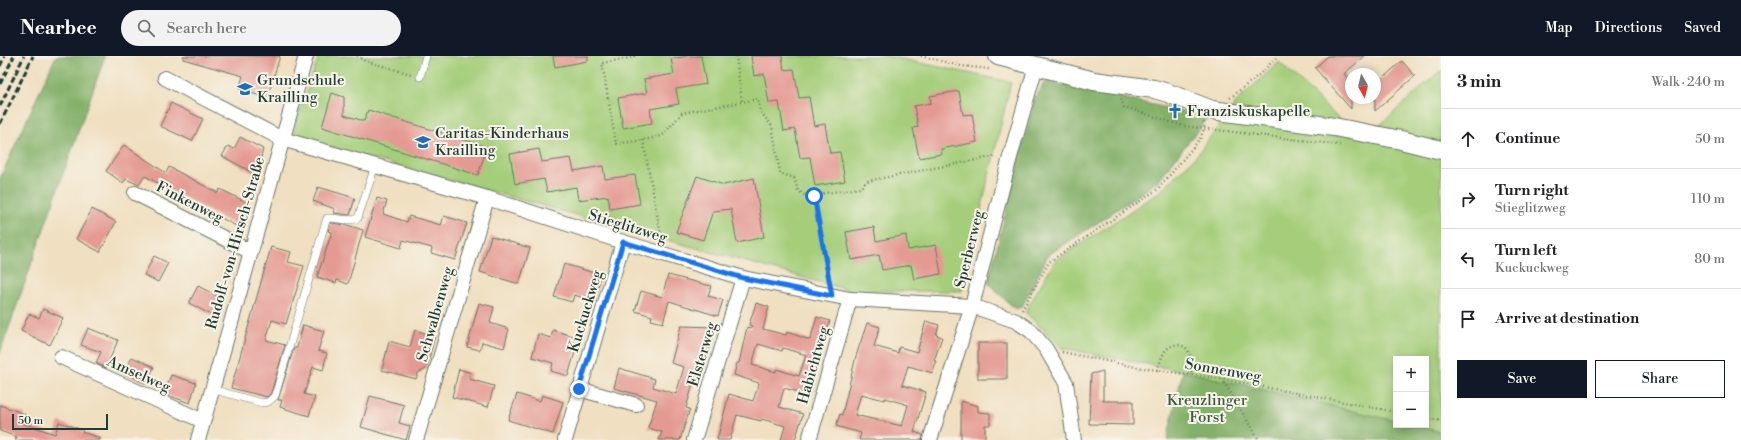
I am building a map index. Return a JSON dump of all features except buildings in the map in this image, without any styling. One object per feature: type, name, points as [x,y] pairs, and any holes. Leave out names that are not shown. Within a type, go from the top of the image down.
[{"type":"street","name":"Rudolf-von-Hirsch-Straße","points":[[198,440],[211,389],[306,56]]},
{"type":"street","points":[[995,62],[1031,62],[1094,81],[1161,91],[1212,110],[1334,127],[1402,140],[1441,150]]},
{"type":"street","name":"Sperberweg","points":[[930,440],[972,306],[1010,157],[1031,62]]},
{"type":"street","name":"Stieglitzweg","points":[[165,78],[282,139],[487,198],[623,242],[743,278],[850,299],[972,306],[1016,321],[1031,331],[1046,349],[1066,383],[1074,440]]},
{"type":"street","name":"Finkenweg","points":[[135,194],[251,252]]},
{"type":"street","name":"Schwalbenweg","points":[[416,440],[487,198]]},
{"type":"street","name":"Kuckuckweg","points":[[565,440],[623,242]]},
{"type":"street","name":"Elsterweg","points":[[694,440],[743,278]]},
{"type":"street","name":"Habichtweg","points":[[809,440],[850,299]]},
{"type":"street","name":"Amselweg","points":[[61,357],[203,421]]},
{"type":"street","points":[[579,389],[636,405]]},
{"type":"lane","points":[[420,77],[426,56]]},
{"type":"lane","points":[[211,389],[262,403],[268,402],[275,396],[327,218],[352,221],[358,218],[375,166]]},
{"type":"path","points":[[357,56],[365,61],[420,77]]},
{"type":"path","points":[[634,56],[602,63],[616,144],[662,136],[682,113],[758,99],[760,111],[772,126],[780,173],[794,178],[798,190],[805,196],[814,196],[821,193],[860,188],[867,181],[994,155],[1010,157]]},
{"type":"path","points":[[736,56],[742,102]]},
{"type":"path","points":[[921,56],[961,66],[995,62]]},
{"type":"path","points":[[1222,112],[1230,98],[1260,74],[1278,56]]},
{"type":"path","points":[[1115,84],[1124,107],[1184,126],[1347,146]]},
{"type":"path","points":[[1016,321],[1049,262],[1158,189],[1200,139],[1204,129]]},
{"type":"path","points":[[643,140],[665,255]]},
{"type":"path","points":[[814,196],[832,296]]},
{"type":"path","points":[[1157,370],[1167,350],[1174,345],[1178,345],[1184,347],[1190,354],[1191,375]]},
{"type":"path","name":"Sonnenweg","points":[[1046,349],[1157,370],[1222,379],[1393,411]]},
{"type":"path","points":[[1222,379],[1259,440]]},
{"type":"path","points":[[1429,419],[1441,421]]},
{"type":"green space","points":[[56,56],[105,56],[0,353],[0,178]]},
{"type":"green space","points":[[319,56],[887,56],[1011,82],[962,291],[852,291],[297,138],[294,129]]},
{"type":"green space","points":[[1279,62],[1343,123],[1379,126],[1441,70],[1441,432],[1424,428],[1429,428],[1429,356],[1393,356],[1393,420],[1183,371],[1062,348],[1025,312],[1054,262],[1159,192],[1197,155],[1238,100]]},
{"type":"green space","points":[[1045,81],[1208,117],[1157,182],[1048,255],[1022,307],[1015,309],[988,283],[1034,101]]},
{"type":"green space","name":"Kreuzlinger Forst","points":[[1183,371],[1393,420],[1393,428],[1424,428],[1441,432],[1441,440],[1167,440]]},
{"type":"railway","points":[[0,66],[5,56]]},
{"type":"railway","points":[[0,84],[14,56]]},
{"type":"railway","points":[[0,106],[24,56]]},
{"type":"railway","points":[[0,124],[33,56]]},
{"type":"place","name":"Grundschule Krailling","points":[[245,89]]},
{"type":"place","name":"Franziskuskapelle","points":[[1175,111]]},
{"type":"place","name":"Caritas-Kinderhaus Krailling","points":[[423,142]]},
{"type":"route","points":[[579,389],[623,242],[743,278],[832,296],[814,196]]}]
